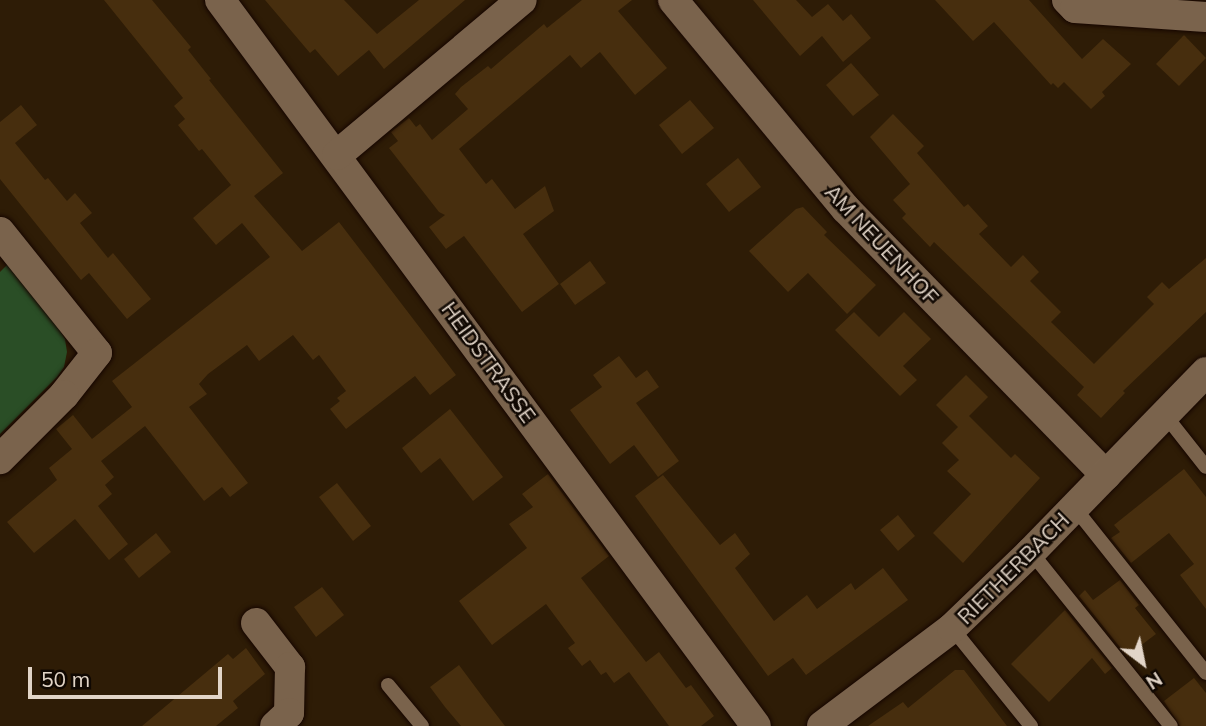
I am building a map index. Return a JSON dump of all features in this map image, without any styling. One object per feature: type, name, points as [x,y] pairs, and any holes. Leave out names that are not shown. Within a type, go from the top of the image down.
[{"type":"street","name":"HEIDSTRASSE","points":[[220,0],[756,726]]},
{"type":"street","points":[[337,155],[522,0]]},
{"type":"street","name":"AM NEUENHOF","points":[[673,0],[846,209],[1106,475]]},
{"type":"street","points":[[1067,0],[1074,8],[1206,17]]},
{"type":"street","points":[[0,232],[97,353],[64,395],[0,459]]},
{"type":"street","name":"RIETHERBACH","points":[[822,726],[952,628],[1031,552],[1206,372]]},
{"type":"street","points":[[256,623],[290,667],[289,713],[275,726]]},
{"type":"lane","points":[[1165,415],[1206,467]]},
{"type":"lane","name":"RIETHERBACH","points":[[1074,507],[1206,673]]},
{"type":"lane","points":[[1031,552],[1171,726]]},
{"type":"lane","name":"RIETHERBACH","points":[[952,628],[1031,726]]},
{"type":"lane","points":[[388,685],[422,726]]},
{"type":"green space","points":[[7,265],[57,326],[65,339],[67,352],[64,367],[57,377],[0,434],[0,272]]},
{"type":"building","points":[[104,0],[152,0],[191,47],[188,50],[211,79],[209,80],[283,173],[254,196],[302,251],[339,222],[456,375],[430,395],[415,376],[346,429],[330,409],[340,401],[337,398],[346,391],[319,355],[313,360],[293,335],[259,361],[247,345],[208,374],[199,384],[207,394],[189,407],[248,483],[230,497],[222,487],[204,501],[145,426],[101,461],[114,477],[105,485],[112,494],[98,506],[128,544],[109,560],[75,519],[34,553],[7,522],[57,480],[49,468],[72,449],[56,429],[73,415],[92,439],[132,407],[112,381],[270,257],[242,223],[216,245],[193,218],[231,185],[178,125],[185,119],[174,106],[183,98]]},
{"type":"building","points":[[265,0],[344,0],[377,34],[419,0],[465,0],[384,69],[369,50],[338,76],[315,49],[310,53]]},
{"type":"building","points":[[582,0],[632,0],[618,11],[667,68],[635,95],[600,52],[581,68],[570,55],[459,149],[486,184],[492,179],[515,209],[545,186],[554,211],[523,234],[559,284],[522,312],[464,236],[446,249],[429,227],[445,215],[439,212],[389,148],[398,141],[391,132],[409,118],[416,127],[420,124],[432,140],[468,109],[455,94],[461,87],[488,66],[491,69],[544,24],[547,28]]},
{"type":"building","points":[[753,0],[796,0],[812,17],[828,4],[843,21],[851,14],[871,38],[843,62],[822,36],[800,56]]},
{"type":"building","points":[[935,0],[1029,0],[1082,59],[1103,39],[1131,64],[1102,92],[1105,96],[1091,109],[1064,82],[1058,88],[1053,83],[1051,85],[994,22],[973,41]]},
{"type":"building","points":[[1184,35],[1206,58],[1179,86],[1156,64]]},
{"type":"building","points":[[851,63],[879,95],[853,116],[826,85]]},
{"type":"building","points":[[690,100],[714,128],[682,154],[659,125]]},
{"type":"building","points":[[21,105],[37,125],[15,143],[45,180],[48,178],[67,201],[75,193],[92,213],[80,223],[108,258],[113,253],[151,299],[127,319],[89,273],[81,280],[0,179],[0,122]]},
{"type":"building","points":[[893,114],[924,146],[917,153],[964,207],[968,204],[988,226],[979,234],[1011,267],[1023,255],[1039,272],[1030,281],[1061,312],[1051,322],[1094,364],[1154,304],[1147,297],[1162,282],[1169,289],[1206,258],[1206,312],[1123,391],[1125,393],[1101,418],[1077,395],[1084,387],[934,242],[930,247],[902,218],[906,214],[893,200],[910,184],[870,137]]},
{"type":"building","points":[[738,158],[761,187],[729,212],[706,184]]},
{"type":"building","points":[[803,207],[827,232],[824,235],[876,285],[847,314],[808,273],[788,292],[749,251],[796,209]]},
{"type":"building","points":[[590,261],[606,283],[575,305],[560,284]]},
{"type":"building","points":[[854,312],[879,337],[904,312],[931,339],[903,366],[917,380],[900,396],[835,330]]},
{"type":"building","points":[[619,356],[636,378],[647,370],[659,387],[636,403],[679,461],[658,477],[634,445],[610,464],[570,410],[602,387],[593,375]]},
{"type":"building","points":[[966,375],[988,397],[969,416],[1011,458],[1015,454],[1040,478],[963,563],[933,533],[971,494],[947,471],[959,460],[942,443],[958,427],[936,405]]},
{"type":"building","points":[[450,409],[503,477],[473,501],[440,458],[421,473],[402,448]]},
{"type":"building","points":[[1184,469],[1206,497],[1206,609],[1180,575],[1194,564],[1169,533],[1131,563],[1111,538],[1120,532],[1114,525]]},
{"type":"building","points":[[548,474],[609,556],[581,578],[646,662],[659,652],[686,688],[691,685],[714,716],[701,726],[669,726],[629,672],[614,683],[606,672],[601,675],[590,660],[582,666],[568,648],[575,643],[546,604],[492,645],[459,601],[527,548],[509,524],[533,507],[522,494]]},
{"type":"building","points":[[663,475],[720,545],[735,533],[750,554],[735,568],[774,621],[807,595],[817,609],[851,583],[855,590],[883,568],[908,600],[806,675],[793,658],[768,676],[635,496]]},
{"type":"building","points":[[337,483],[371,526],[353,541],[319,497]]},
{"type":"building","points":[[898,515],[915,536],[898,551],[880,530]]},
{"type":"building","points":[[156,533],[171,552],[139,578],[124,559]]},
{"type":"building","points":[[1120,580],[1139,605],[1135,608],[1156,634],[1127,656],[1079,596],[1085,590],[1093,600]]},
{"type":"building","points":[[322,587],[344,615],[316,637],[294,607]]},
{"type":"building","points":[[1065,610],[1112,668],[1105,674],[1092,658],[1049,702],[1011,664]]},
{"type":"building","points":[[246,648],[265,674],[233,701],[238,708],[216,726],[142,726],[228,654],[233,659]]},
{"type":"building","points":[[459,665],[505,726],[461,726],[445,707],[430,687]]},
{"type":"building","points":[[955,670],[964,670],[1007,726],[868,726],[903,702],[908,708]]},
{"type":"building","points":[[1194,678],[1206,693],[1206,726],[1180,726],[1164,701]]}]
